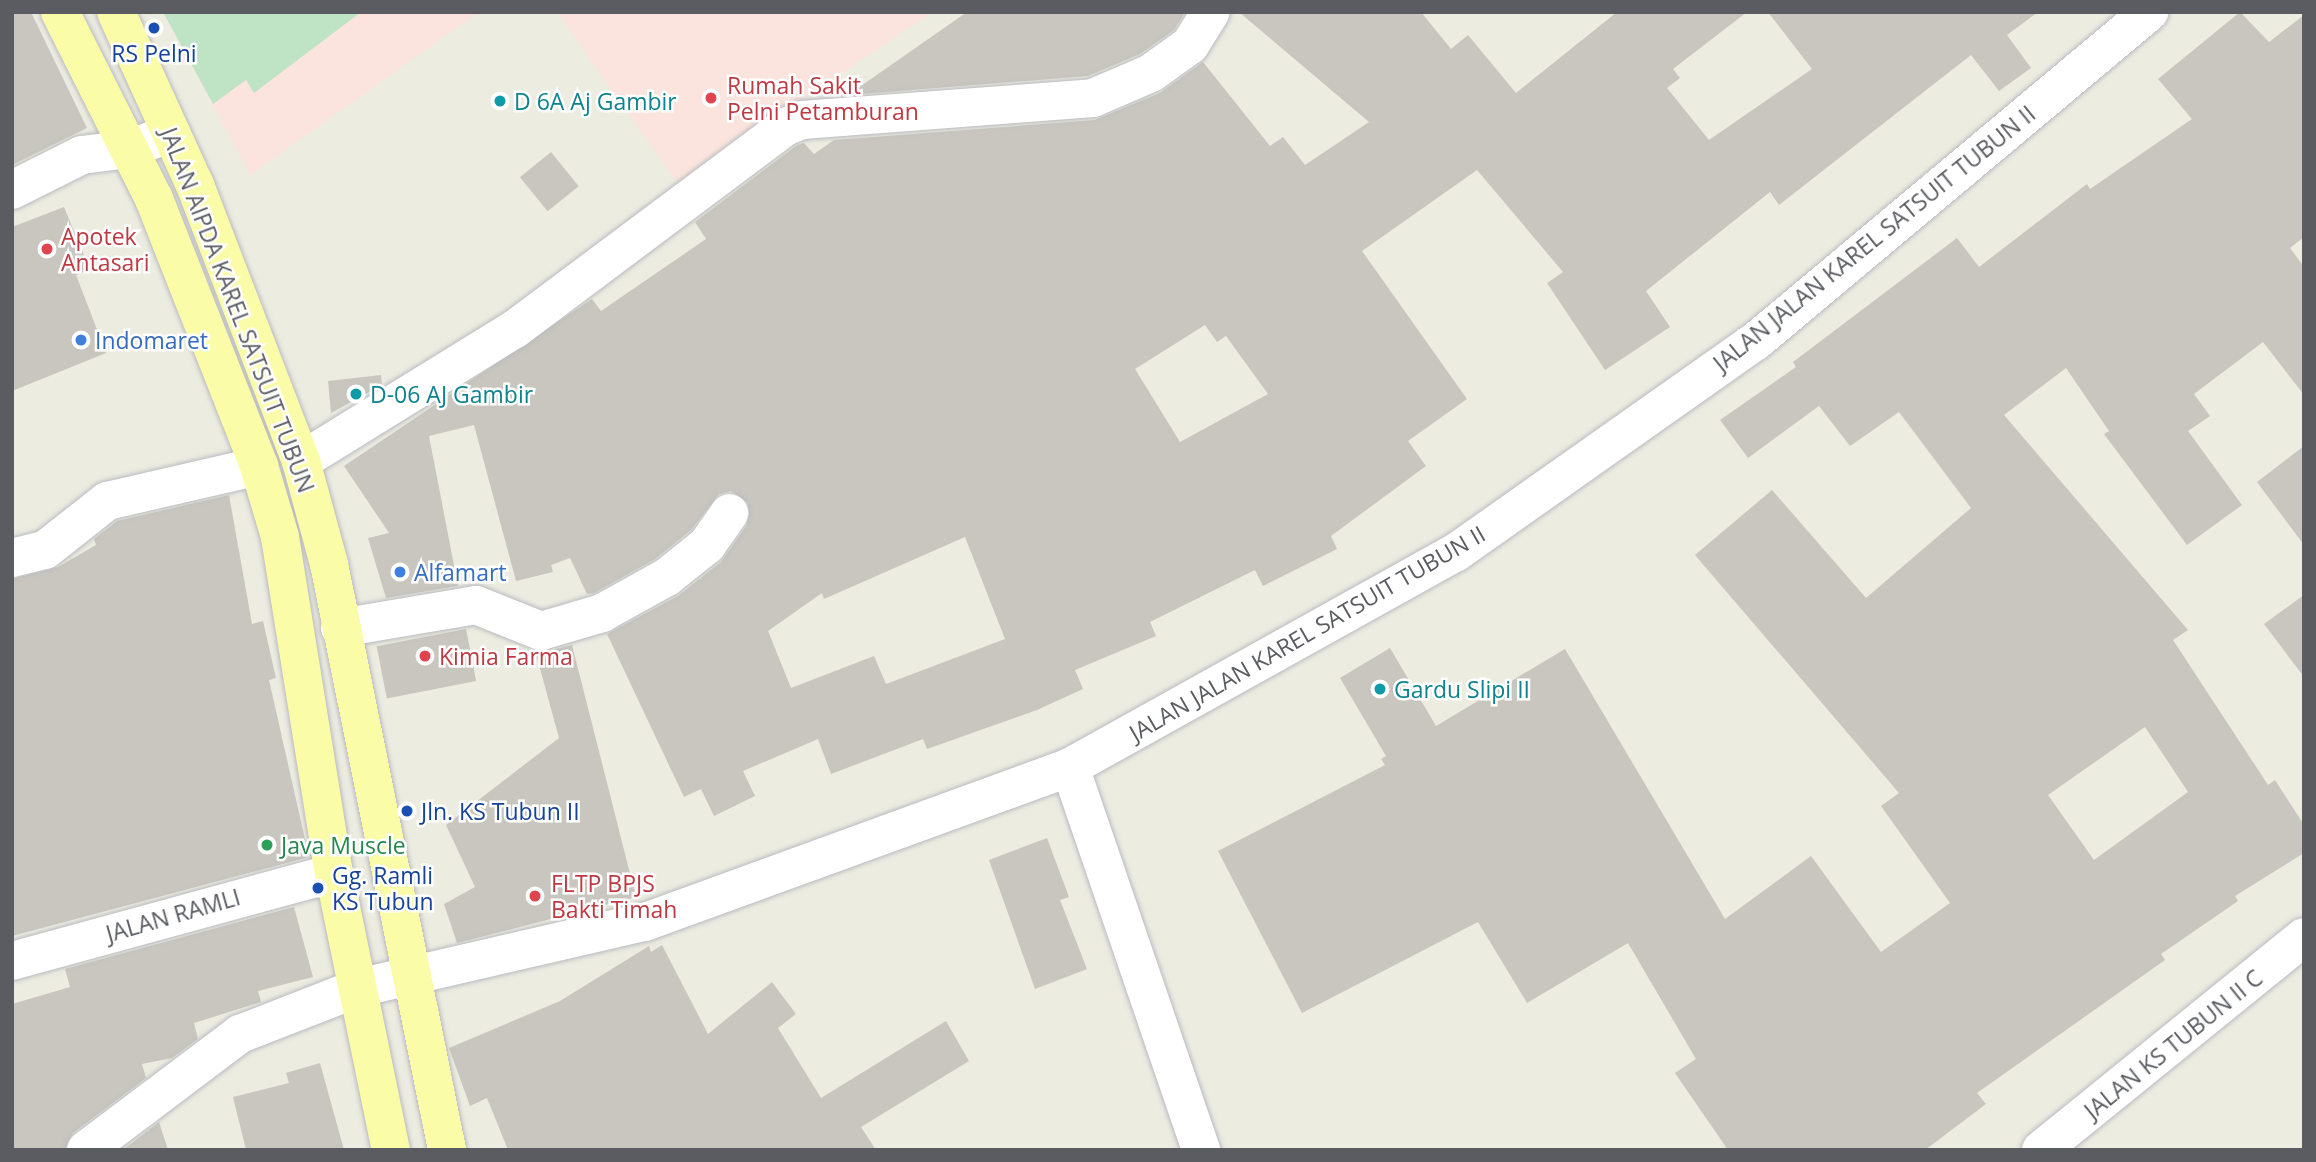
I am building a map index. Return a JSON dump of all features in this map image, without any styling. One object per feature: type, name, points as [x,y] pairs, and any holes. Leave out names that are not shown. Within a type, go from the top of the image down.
[{"type":"main road","name":"JALAN AIPDA KAREL SATSUIT TUBUN","points":[[60,12],[154,199],[259,466],[280,537],[334,873],[391,1150]]},
{"type":"main road","name":"JALAN AIPDA KAREL SATSUIT TUBUN","points":[[116,12],[171,133],[300,461],[329,564],[447,1150]]},
{"type":"street","points":[[300,461],[515,329],[785,127],[802,120],[1093,98],[1151,73],[1189,45],[1211,12]]},
{"type":"street","name":"JALAN JALAN KAREL SATSUIT TUBUN II","points":[[86,1150],[240,1034],[358,988],[412,979],[645,922],[1070,767],[1476,538],[1756,341],[2141,15]]},
{"type":"street","points":[[12,190],[82,155],[129,149],[171,133]]},
{"type":"street","points":[[12,558],[45,550],[107,501],[259,466]]},
{"type":"street","points":[[340,628],[476,605],[541,631],[602,614],[667,577],[707,545],[729,513]]},
{"type":"street","points":[[1070,767],[1201,1150]]},
{"type":"street","name":"JALAN RAMLI","points":[[12,961],[334,873]]},
{"type":"street","name":"JALAN KS TUBUN II C","points":[[2041,1150],[2304,937]]},
{"type":"shaded area","points":[[163,12],[479,12],[250,175]]},
{"type":"shaded area","name":"Rumah Sakit Pelni Petamburan","points":[[557,12],[933,12],[678,184]]},
{"type":"green space","points":[[163,12],[361,12],[254,93],[246,80],[213,104]]},
{"type":"building","points":[[12,12],[31,12],[87,128],[12,165]]},
{"type":"building","points":[[967,12],[1185,12],[1174,30],[1140,54],[1088,76],[848,95]]},
{"type":"building","points":[[1239,12],[1421,12],[1451,49],[1468,35],[1516,93],[1617,12],[1747,12],[1673,69],[1680,78],[1667,88],[1709,140],[1812,69],[1768,12],[2038,12],[2007,35],[2031,68],[1999,91],[1971,55],[1779,205],[1770,192],[1646,291],[1670,327],[1605,370],[1547,283],[1563,272],[1477,170],[1362,251],[1467,399],[1408,441],[1426,466],[1331,536],[1337,549],[1263,586],[1255,570],[1150,622],[1156,636],[1075,670],[1083,689],[1037,710],[927,749],[923,739],[831,774],[818,739],[743,771],[755,796],[714,816],[701,789],[684,797],[607,634],[678,596],[721,562],[747,525],[748,503],[731,491],[719,494],[691,530],[655,559],[594,593],[587,594],[570,558],[551,565],[553,572],[516,581],[474,425],[429,436],[458,586],[386,598],[368,538],[389,533],[344,466],[592,299],[601,311],[706,239],[695,222],[796,146],[804,143],[814,154],[834,140],[1095,120],[1160,93],[1203,62],[1270,146],[1283,137],[1305,165],[1369,122]],"holes":[[[1205,325],[1217,342],[1226,336],[1268,394],[1180,442],[1135,369]],[[965,537],[1005,639],[886,684],[874,656],[791,688],[768,631],[822,593],[824,599]]]},
{"type":"building","points":[[2240,12],[2269,42],[2304,15],[2304,237],[2290,248],[2304,267],[2304,395],[2263,342],[2194,394],[2210,416],[2188,431],[2242,505],[2187,545],[2104,434],[2109,431],[2066,368],[2004,415],[2188,630],[2173,640],[2268,785],[2275,780],[2304,825],[2304,853],[2235,896],[2238,901],[2161,954],[2165,960],[1977,1093],[1986,1104],[1925,1150],[1728,1150],[1675,1073],[1696,1059],[1628,943],[1527,1003],[1478,922],[1302,1013],[1218,851],[1385,765],[1381,759],[1386,756],[1340,678],[1390,648],[1436,726],[1565,649],[1725,919],[1811,856],[1881,952],[1950,903],[1881,806],[1899,793],[1695,555],[1772,490],[1866,598],[1971,508],[1899,412],[1850,446],[1819,406],[1748,458],[1720,420],[1796,367],[1793,362],[1957,238],[1979,267],[2087,184],[2090,189],[2192,119],[2158,79]],"holes":[[[2145,727],[2188,792],[2094,860],[2048,795]]]},
{"type":"building","points":[[551,152],[579,186],[548,211],[520,177]]},
{"type":"building","points":[[64,207],[90,270],[76,275],[106,353],[12,391],[12,227]]},
{"type":"building","name":"D-06 AJ Gambir","points":[[381,375],[382,385],[331,413],[328,381]]},
{"type":"building","points":[[2304,446],[2304,545],[2257,482]]},
{"type":"building","points":[[229,495],[252,624],[263,621],[276,678],[269,680],[309,857],[12,936],[12,579],[58,567],[96,545],[94,539],[117,521]]},
{"type":"building","points":[[2304,595],[2304,677],[2264,624]]},
{"type":"building","name":"Kimia Farma","points":[[466,629],[476,681],[387,698],[377,646]]},
{"type":"building","points":[[572,645],[636,897],[457,943],[444,904],[475,887],[446,825],[559,738],[536,654]]},
{"type":"building","points":[[1047,838],[1069,897],[1060,900],[1087,969],[1035,989],[989,860]]},
{"type":"building","points":[[294,907],[313,977],[258,991],[261,1002],[194,1023],[198,1039],[172,1058],[142,1064],[146,1078],[73,1133],[65,1150],[12,1150],[12,1004],[70,987],[65,969]]},
{"type":"building","points":[[662,945],[708,1034],[772,982],[796,1014],[778,1028],[821,1098],[946,1021],[969,1061],[861,1127],[876,1150],[508,1150],[487,1098],[470,1106],[449,1048],[560,1001],[649,946],[651,952]]},
{"type":"building","points":[[320,1063],[344,1150],[246,1150],[233,1097],[289,1083],[286,1073]]},
{"type":"building","points":[[159,1122],[168,1150],[123,1150]]},
{"type":"place","name":"RS Pelni","points":[[154,28]]},
{"type":"place","name":"Rumah Sakit Pelni Petamburan","points":[[711,98]]},
{"type":"place","name":"D 6A Aj Gambir","points":[[500,101]]},
{"type":"place","name":"Apotek Antasari","points":[[47,249]]},
{"type":"place","name":"Indomaret","points":[[81,340]]},
{"type":"place","name":"D-06 AJ Gambir","points":[[356,394]]},
{"type":"place","name":"Alfamart","points":[[400,572]]},
{"type":"place","name":"Kimia Farma","points":[[425,656]]},
{"type":"place","name":"Gardu Slipi II","points":[[1380,689]]},
{"type":"place","name":"Jln. KS Tubun II","points":[[407,811]]},
{"type":"place","name":"Java Muscle","points":[[267,845]]},
{"type":"place","name":"Gg. Ramli KS Tubun","points":[[318,888]]},
{"type":"place","name":"FLTP BPJS Bakti Timah","points":[[535,896]]}]
